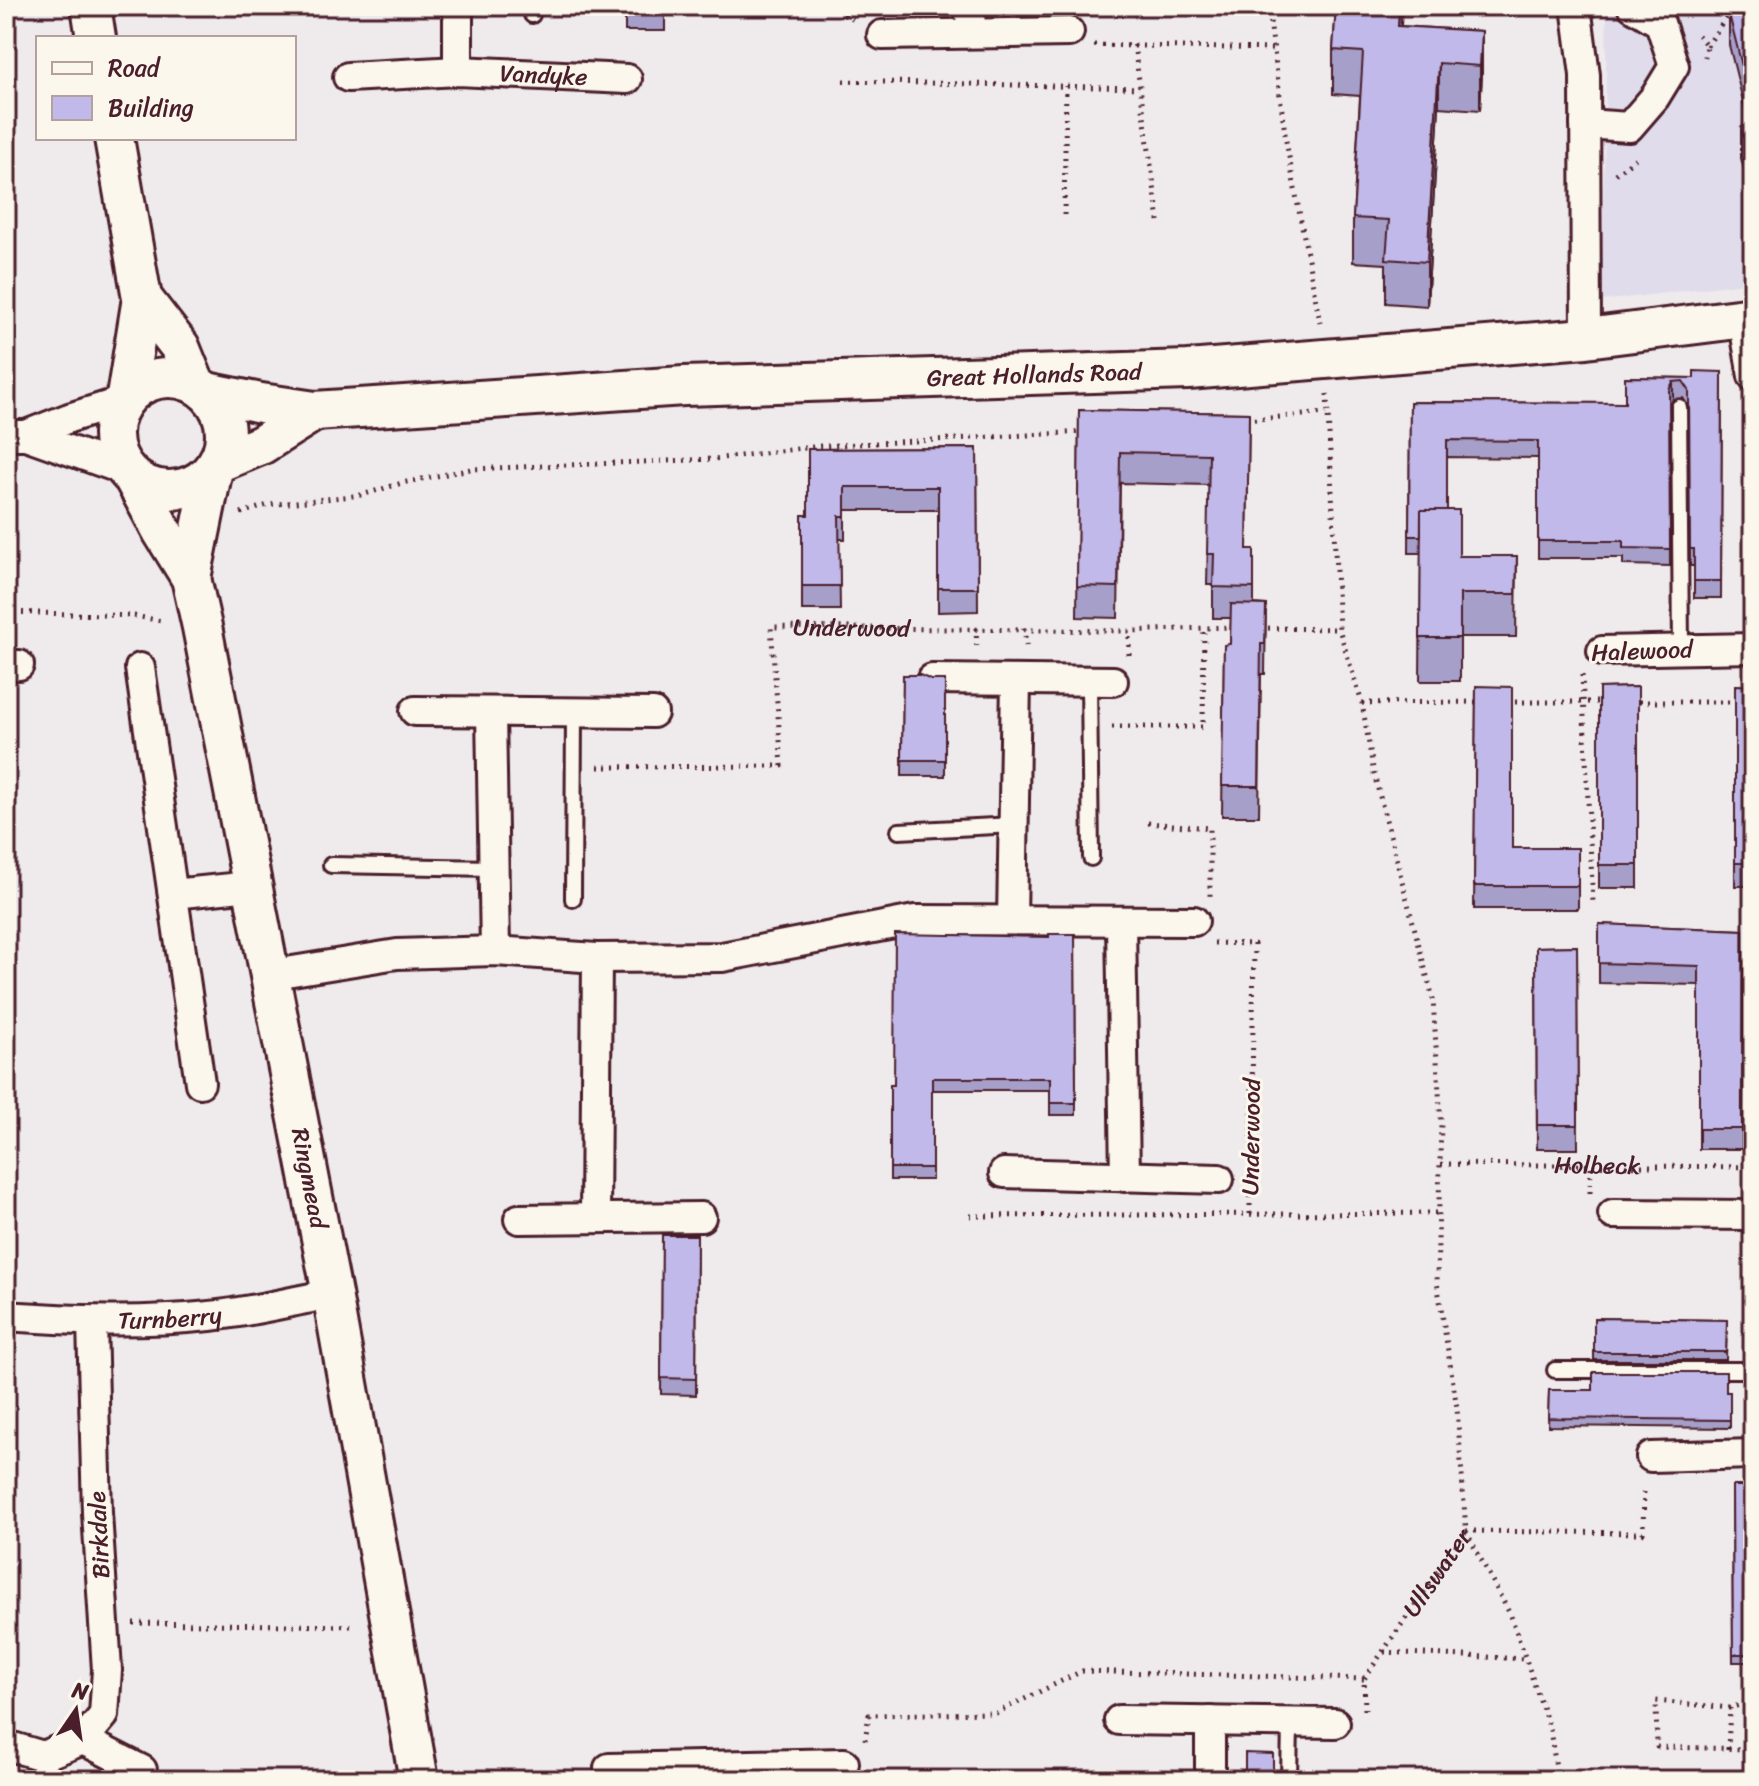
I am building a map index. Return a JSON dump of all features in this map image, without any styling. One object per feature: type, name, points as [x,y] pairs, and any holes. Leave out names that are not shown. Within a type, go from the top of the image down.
[{"type":"street","points":[[91,6],[96,36]]},
{"type":"street","points":[[458,6],[458,71]]},
{"type":"street","points":[[1576,6],[1585,75],[1586,338]]},
{"type":"street","points":[[1585,124],[1629,127],[1655,97],[1674,66],[1660,23],[1632,6]]},
{"type":"street","points":[[882,35],[970,20],[1069,32]]},
{"type":"street","name":"Vandyke","points":[[348,77],[458,71],[627,79]]},
{"type":"street","points":[[114,140],[142,298],[125,399],[115,418],[112,437],[117,456],[130,475]]},
{"type":"street","points":[[16,435],[130,475],[150,487],[168,490],[185,488],[201,481],[215,466],[224,445],[225,426],[219,407],[201,388],[180,347],[142,298]]},
{"type":"street","points":[[1748,318],[1753,376]]},
{"type":"street","name":"Great Hollands Road","points":[[201,388],[261,403],[315,411],[684,386],[1188,370],[1586,338],[1748,318]]},
{"type":"street","points":[[16,435],[125,399],[141,385],[158,379],[177,378],[201,388]]},
{"type":"street","name":"Great Hollands Road","points":[[215,466],[261,445],[315,411]]},
{"type":"street","name":"Ringmead","points":[[191,578],[215,466]]},
{"type":"street","name":"Ringmead","points":[[130,475],[191,578],[332,1294],[419,1780]]},
{"type":"street","name":"Halewood","points":[[1602,651],[1753,648]]},
{"type":"street","points":[[140,668],[200,1083]]},
{"type":"street","points":[[932,679],[1101,681]]},
{"type":"street","points":[[1012,920],[1016,680]]},
{"type":"street","points":[[415,711],[653,713]]},
{"type":"street","points":[[491,712],[495,951]]},
{"type":"street","points":[[173,894],[251,886]]},
{"type":"street","points":[[268,975],[397,954],[495,951],[597,958],[722,957],[915,920],[1121,922],[1205,919]]},
{"type":"street","points":[[1121,922],[1125,1177]]},
{"type":"street","points":[[595,1218],[597,958]]},
{"type":"street","name":"Underwood","points":[[1004,1173],[1219,1179]]},
{"type":"street","name":"Holbeck","points":[[1613,1214],[1753,1215]]},
{"type":"street","points":[[519,1219],[701,1217]]},
{"type":"street","name":"Turnberry","points":[[6,1316],[92,1322],[212,1316],[332,1294]]},
{"type":"street","name":"Birkdale","points":[[83,1740],[104,1715],[107,1670],[97,1513],[92,1322]]},
{"type":"street","points":[[1651,1457],[1753,1454]]},
{"type":"street","points":[[1119,1720],[1335,1723]]},
{"type":"street","points":[[1210,1721],[1210,1780]]},
{"type":"street","points":[[6,1745],[43,1756],[83,1740],[142,1770]]},
{"type":"street","points":[[609,1768],[691,1773],[767,1773],[844,1763]]},
{"type":"lane","points":[[1679,407],[1681,649]]},
{"type":"lane","points":[[1091,858],[1089,727],[1101,681]]},
{"type":"lane","points":[[573,899],[574,713]]},
{"type":"lane","points":[[899,831],[1014,825]]},
{"type":"lane","points":[[331,865],[492,868]]},
{"type":"lane","points":[[1555,1370],[1753,1370]]},
{"type":"lane","points":[[1289,1780],[1290,1722]]},
{"type":"path","points":[[1268,6],[1286,141],[1322,332]]},
{"type":"path","points":[[1707,46],[1734,6]]},
{"type":"path","points":[[1069,32],[1089,44],[1274,49]]},
{"type":"path","points":[[1134,45],[1159,221]]},
{"type":"path","points":[[843,81],[1139,88]]},
{"type":"path","points":[[1064,215],[1066,86]]},
{"type":"path","points":[[1327,390],[1339,629],[1362,703],[1374,774],[1433,999],[1441,1123],[1437,1282],[1457,1408],[1466,1531],[1643,1533],[1644,1477],[1651,1457]]},
{"type":"path","points":[[1236,421],[1326,413]]},
{"type":"path","points":[[236,515],[268,505],[362,495],[471,469],[714,459],[821,446],[1097,432]]},
{"type":"path","points":[[6,612],[134,616],[162,621]]},
{"type":"path","name":"Underwood","points":[[574,767],[782,766],[771,627],[1129,631],[1231,627]]},
{"type":"path","points":[[1089,727],[1203,727],[1204,627]]},
{"type":"path","points":[[1257,628],[1339,629]]},
{"type":"path","name":"Halewood","points":[[1593,903],[1580,652],[1602,651]]},
{"type":"path","points":[[1362,703],[1489,702]]},
{"type":"path","name":"Halewood","points":[[1505,702],[1615,702]]},
{"type":"path","name":"Halewood","points":[[1630,702],[1753,702]]},
{"type":"path","points":[[1148,823],[1210,828],[1205,919]]},
{"type":"path","name":"Underwood","points":[[1205,919],[1211,943],[1254,944],[1250,1214]]},
{"type":"path","name":"Holbeck","points":[[1441,1164],[1753,1167]]},
{"type":"path","name":"Underwood","points":[[970,1216],[1439,1213]]},
{"type":"path","name":"Ullswater","points":[[1364,1679],[1466,1531],[1511,1616],[1550,1730],[1558,1780]]},
{"type":"path","points":[[104,1623],[358,1626]]},
{"type":"path","name":"Ullswater","points":[[1383,1652],[1526,1659]]},
{"type":"path","points":[[844,1763],[864,1747],[869,1715],[996,1713],[1082,1671],[1364,1679],[1365,1722]]},
{"type":"path","points":[[1753,1701],[1730,1708],[1656,1701],[1657,1747],[1753,1749]]},
{"type":"path","points":[[1728,1749],[1730,1708]]},
{"type":"shaded area","points":[[1607,6],[1753,6],[1753,282],[1602,301]]},
{"type":"building","points":[[625,6],[665,6],[665,15],[625,15]]},
{"type":"building","points":[[1336,6],[1399,6],[1398,26],[1482,31],[1480,66],[1439,63],[1427,262],[1386,259],[1389,220],[1353,218],[1363,52],[1333,50]]},
{"type":"building","points":[[1753,8],[1753,110],[1729,14]]},
{"type":"building","points":[[1753,124],[1753,168],[1752,169],[1741,127]]},
{"type":"building","points":[[1694,371],[1722,372],[1721,581],[1694,581],[1694,549],[1690,549],[1689,390],[1683,381],[1673,382],[1669,390],[1670,549],[1623,548],[1623,541],[1538,541],[1538,441],[1447,440],[1447,510],[1421,510],[1421,536],[1409,536],[1410,402],[1625,403],[1625,377],[1694,378]]},
{"type":"building","points":[[1079,410],[1249,413],[1247,549],[1254,549],[1254,588],[1213,587],[1214,554],[1207,554],[1209,454],[1120,452],[1118,587],[1077,586]]},
{"type":"building","points":[[977,448],[978,588],[938,588],[938,487],[845,487],[845,516],[839,516],[840,586],[802,586],[802,515],[808,515],[808,449]]},
{"type":"building","points":[[1421,510],[1459,510],[1459,556],[1517,556],[1516,594],[1460,594],[1460,638],[1420,638]]},
{"type":"building","points":[[1231,604],[1266,605],[1265,644],[1261,644],[1259,786],[1222,786],[1224,645],[1230,644]]},
{"type":"building","points":[[903,675],[945,680],[945,760],[902,760]]},
{"type":"building","points":[[1735,685],[1753,686],[1753,863],[1735,863]]},
{"type":"building","points":[[1476,686],[1512,687],[1512,848],[1578,848],[1578,886],[1474,886]]},
{"type":"building","points":[[1638,687],[1638,865],[1599,865],[1599,688]]},
{"type":"building","points":[[1599,924],[1743,930],[1742,1129],[1699,1129],[1699,966],[1599,963]]},
{"type":"building","points":[[895,934],[1049,937],[1049,934],[1075,934],[1076,1103],[1050,1103],[1050,1078],[932,1078],[932,1168],[890,1168]]},
{"type":"building","points":[[1577,946],[1578,1125],[1537,1125],[1536,947]]},
{"type":"building","points":[[662,1235],[697,1235],[696,1379],[661,1378]]},
{"type":"building","points":[[1594,1318],[1727,1320],[1726,1352],[1594,1352]]},
{"type":"building","points":[[1593,1372],[1726,1372],[1730,1420],[1548,1418],[1549,1390],[1593,1390]]},
{"type":"building","points":[[1732,1486],[1753,1486],[1753,1654],[1733,1654]]},
{"type":"building","points":[[1245,1753],[1273,1754],[1273,1780],[1245,1780]]}]
